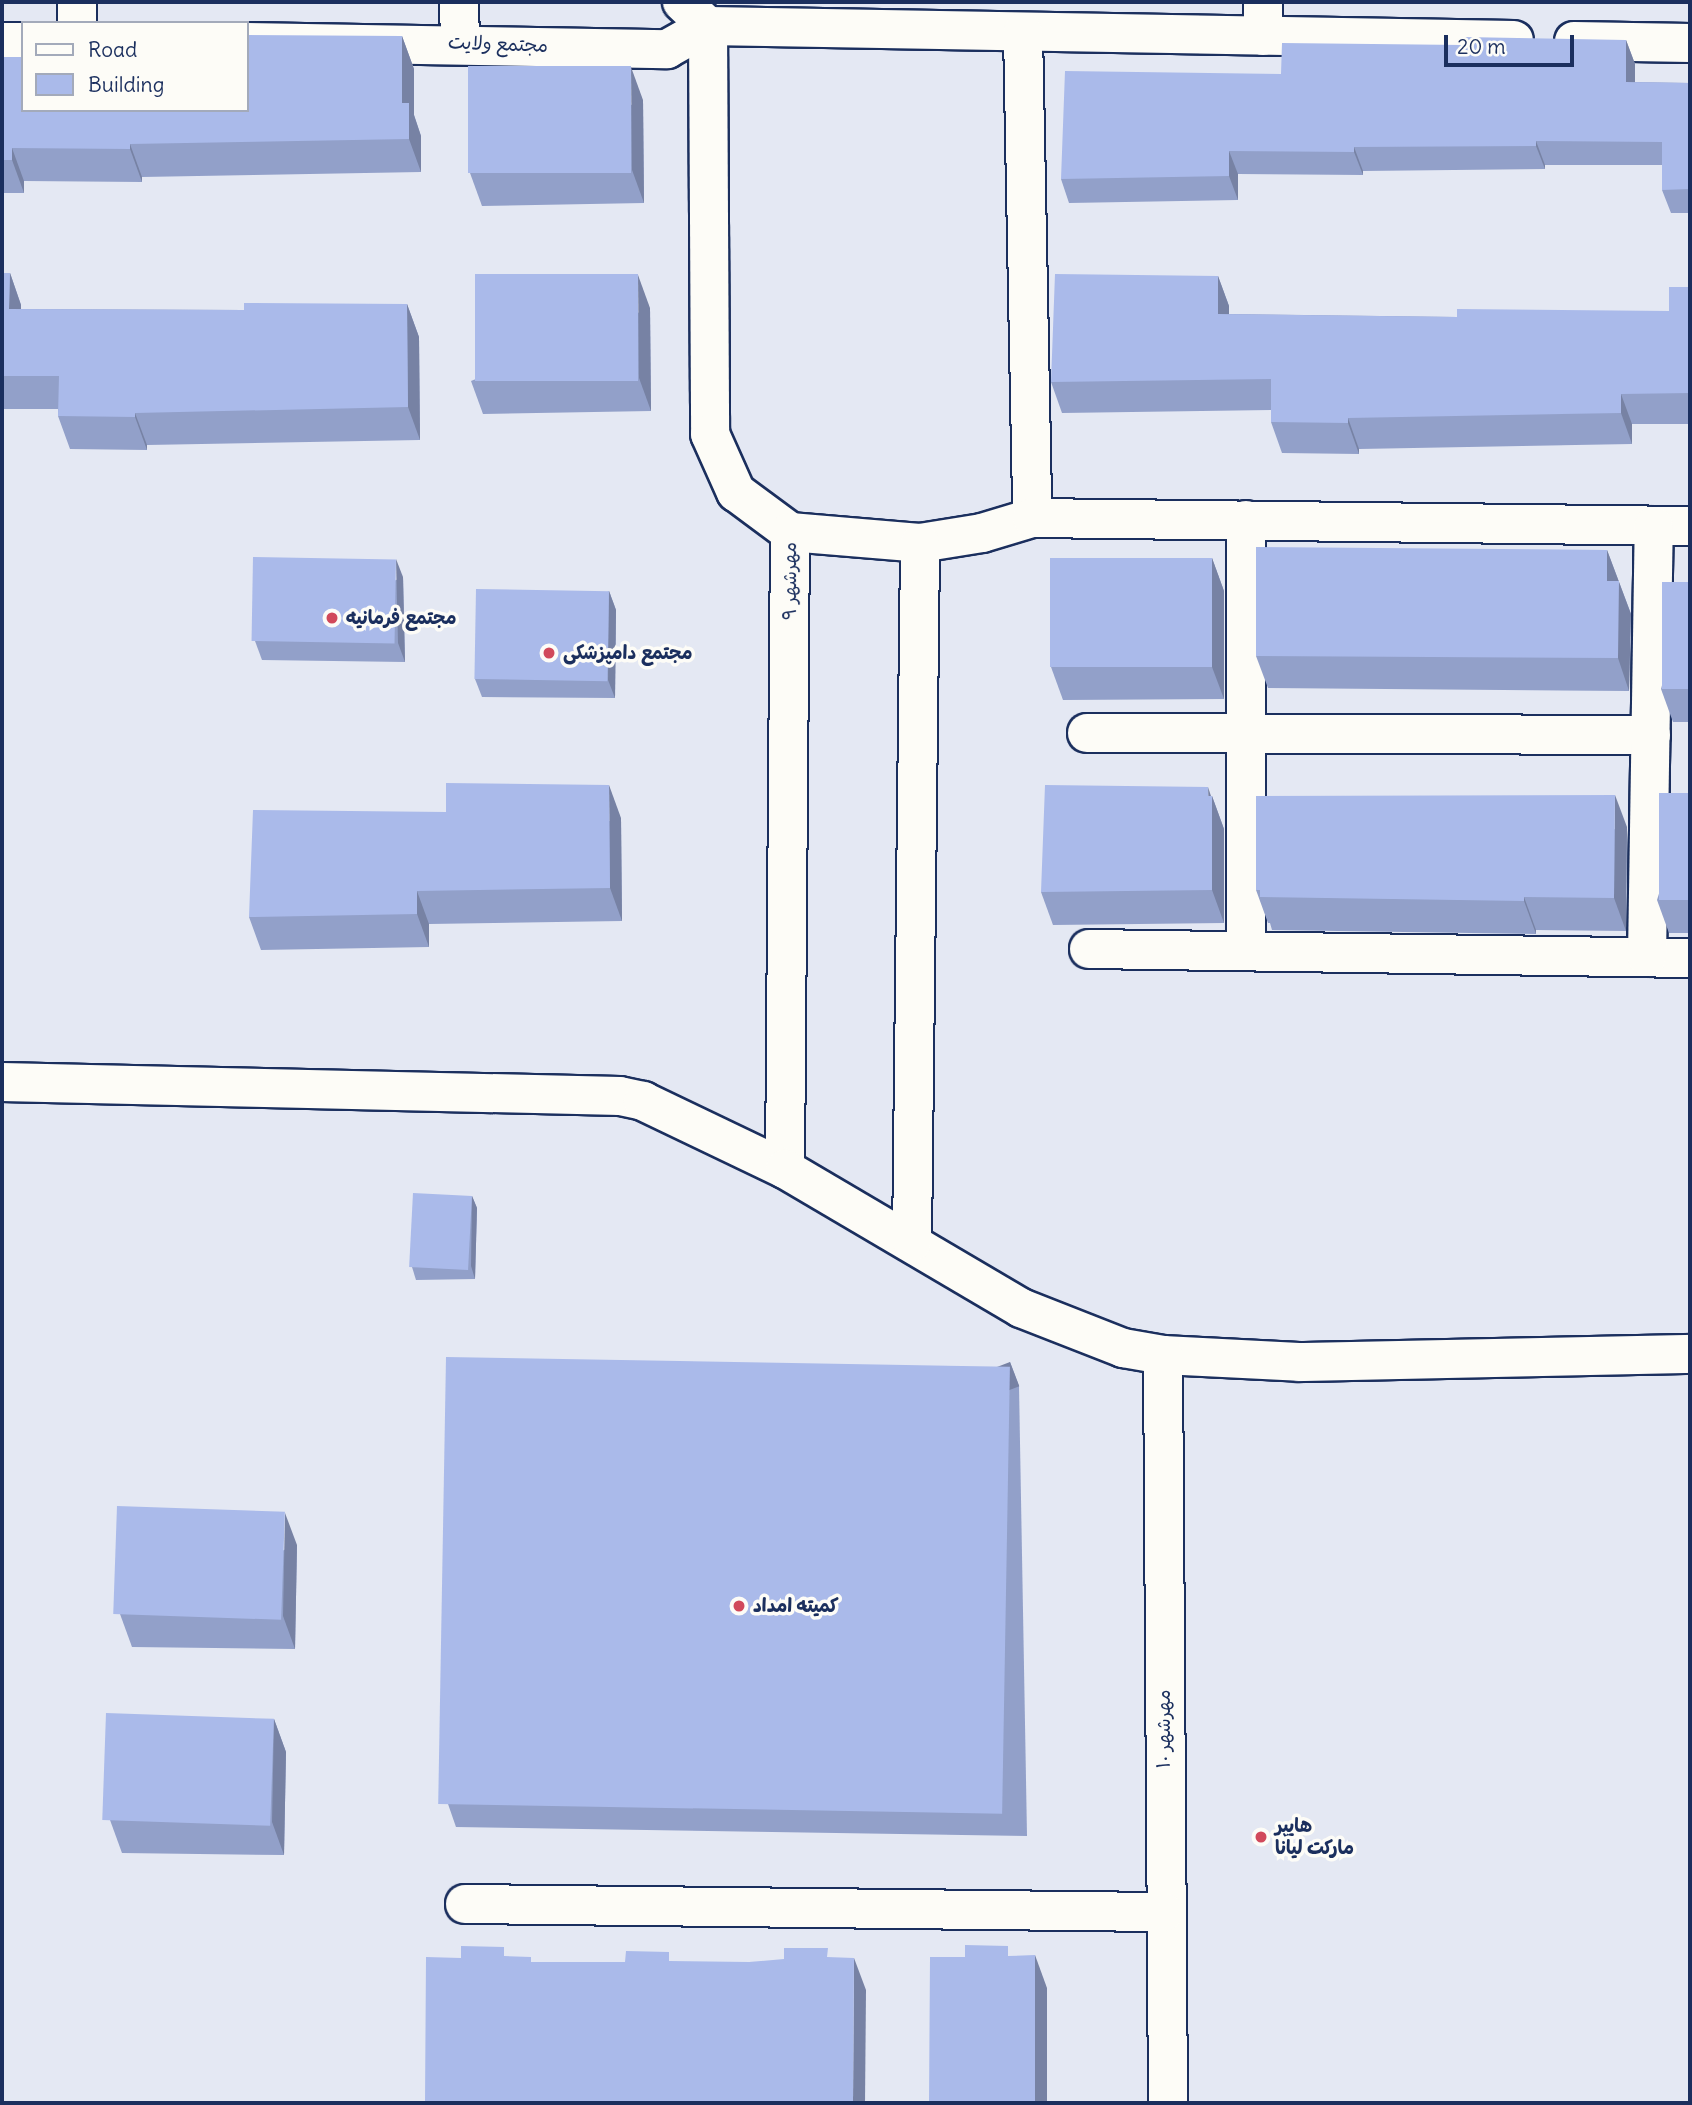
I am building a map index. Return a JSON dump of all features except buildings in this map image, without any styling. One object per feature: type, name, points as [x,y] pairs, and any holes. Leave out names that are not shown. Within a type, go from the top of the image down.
[{"type":"street","points":[[77,2],[77,21]]},
{"type":"street","points":[[459,2],[460,43]]},
{"type":"street","points":[[695,14],[854,15],[1023,32],[1263,19],[1690,43]]},
{"type":"street","name":"مجتمع ولایت","points":[[248,42],[460,43],[667,49],[695,14]]},
{"type":"street","name":"مهرشهر ۹","points":[[695,14],[710,434],[736,492],[790,532],[785,1169]]},
{"type":"street","points":[[1023,32],[1032,518]]},
{"type":"street","points":[[2,42],[21,42]]},
{"type":"street","points":[[790,532],[920,543],[982,533],[1032,518],[1672,526],[1651,736],[1647,957]]},
{"type":"street","points":[[1246,520],[1247,950]]},
{"type":"street","points":[[912,1242],[920,543]]},
{"type":"street","points":[[1087,733],[1246,736],[1651,736]]},
{"type":"street","points":[[1089,949],[1690,958]]},
{"type":"street","points":[[2,1082],[620,1096],[643,1101],[785,1169],[1021,1308],[1123,1348],[1163,1355],[1299,1362],[1690,1354]]},
{"type":"street","points":[[2,1105],[57,1083]]},
{"type":"street","name":"مهرشهر ۱۰","points":[[1163,1355],[1164,1912],[1168,2103]]},
{"type":"street","points":[[465,1904],[1164,1912]]},
{"type":"place","name":"مجتمع فرمانیه","points":[[332,618]]},
{"type":"place","name":"مجتمع دامپزشکی","points":[[549,653]]},
{"type":"place","name":"کمیته امداد","points":[[739,1606]]},
{"type":"place","name":"هایپر مارکت لیانا","points":[[1261,1837]]}]
